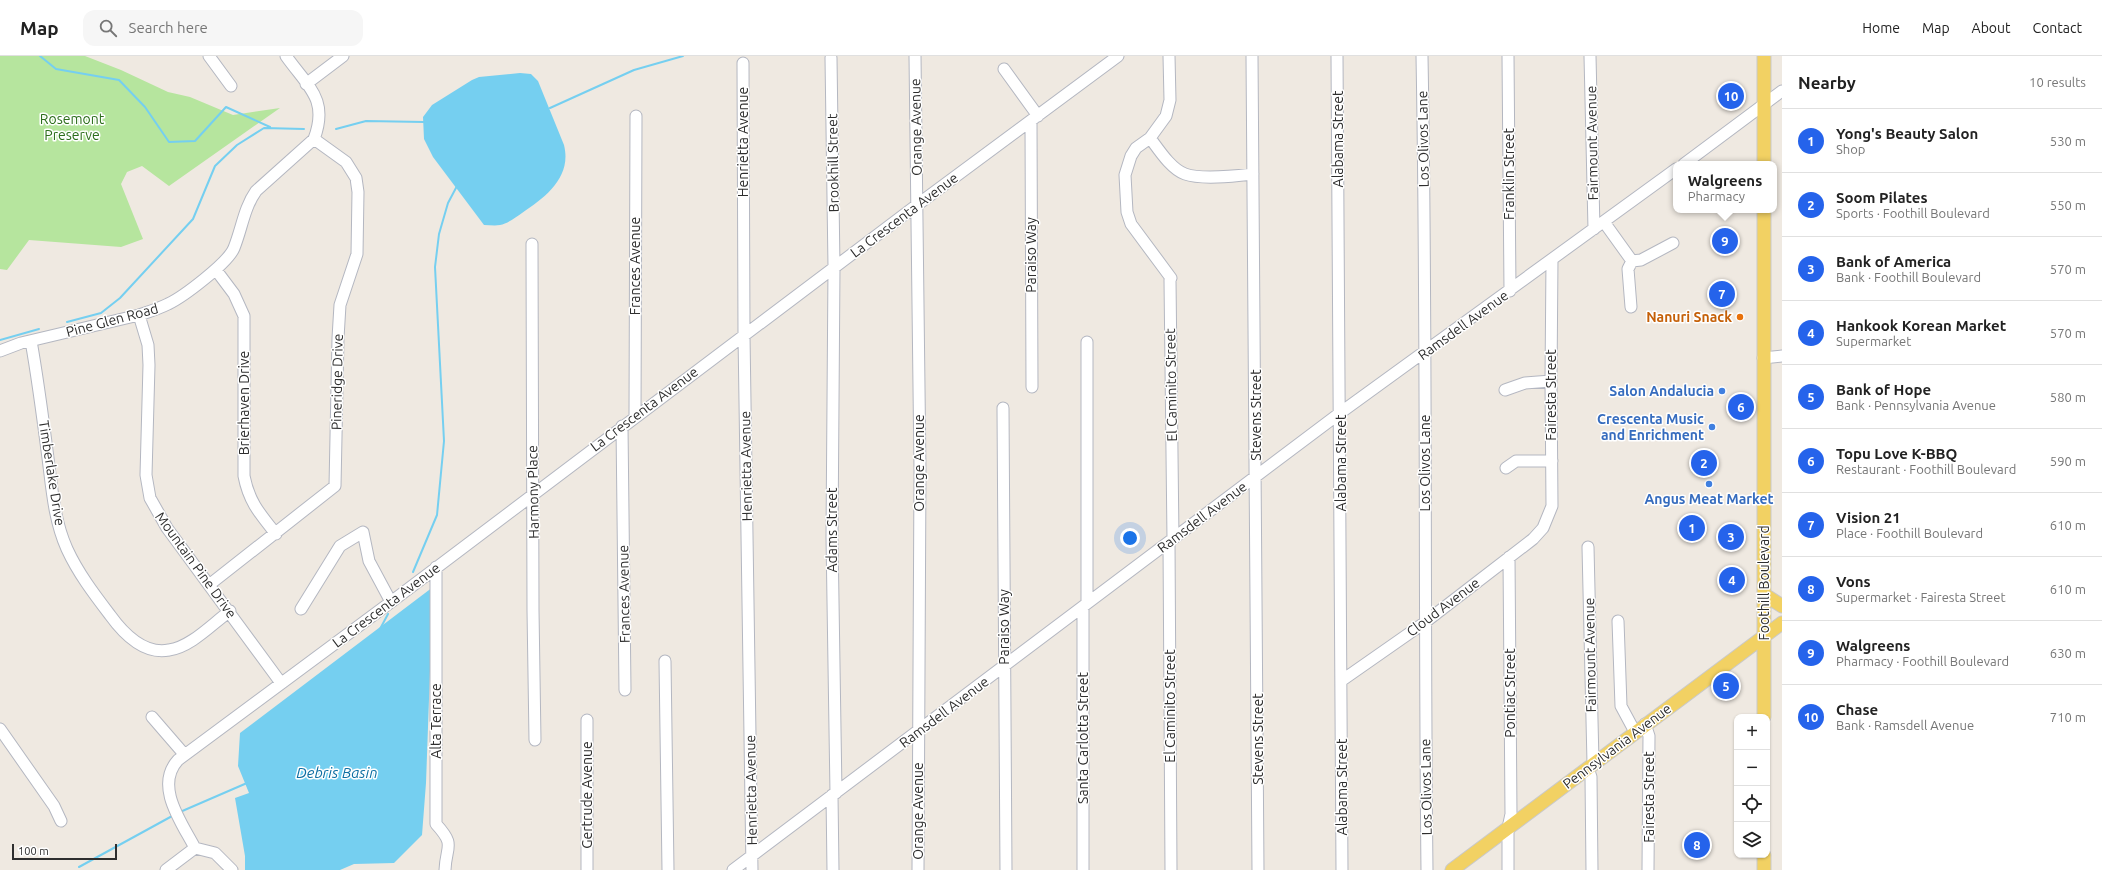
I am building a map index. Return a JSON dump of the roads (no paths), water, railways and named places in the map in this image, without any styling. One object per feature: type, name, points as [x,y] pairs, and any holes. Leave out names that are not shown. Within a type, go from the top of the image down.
[{"type":"main road","points":[[1764,56],[1764,161]]},
{"type":"main road","name":"Foothill Boulevard","points":[[1764,213],[1764,714]]},
{"type":"main road","points":[[1765,595],[1782,606]]},
{"type":"main road","name":"Pennsylvania Avenue","points":[[1452,870],[1782,623]]},
{"type":"main road","points":[[1764,858],[1764,870]]},
{"type":"street","points":[[209,56],[231,86]]},
{"type":"street","points":[[286,56],[306,84],[316,95],[320,110],[319,125],[314,139]]},
{"type":"street","points":[[306,84],[343,56]]},
{"type":"street","name":"Orange Avenue","points":[[915,56],[920,462],[917,732],[918,870]]},
{"type":"street","name":"La Crescenta Avenue","points":[[194,848],[177,813],[168,788],[169,773],[172,766],[184,754],[391,602],[635,416],[1118,56]]},
{"type":"street","name":"El Caminito Street","points":[[1169,56],[1170,100],[1168,108],[1162,124],[1150,138],[1136,148],[1131,156],[1125,175],[1127,212],[1131,224],[1170,279],[1171,870]]},
{"type":"street","name":"Stevens Street","points":[[1252,56],[1258,870]]},
{"type":"street","name":"Alabama Street","points":[[1337,56],[1342,870]]},
{"type":"street","name":"Los Olivos Lane","points":[[1422,56],[1426,352],[1424,623],[1427,870]]},
{"type":"street","name":"Franklin Street","points":[[1508,56],[1510,291]]},
{"type":"street","name":"Fairmount Avenue","points":[[1590,56],[1594,229]]},
{"type":"street","name":"Brookhill Street","points":[[831,58],[834,267]]},
{"type":"street","name":"Henrietta Avenue","points":[[743,63],[744,335],[752,870]]},
{"type":"street","points":[[1004,69],[1035,119]]},
{"type":"street","points":[[1688,161],[1782,91]]},
{"type":"street","name":"Frances Avenue","points":[[635,416],[636,116]]},
{"type":"street","name":"Paraiso Way","points":[[1032,388],[1035,119]]},
{"type":"street","points":[[1150,138],[1166,158],[1184,174],[1195,176],[1253,174]]},
{"type":"street","name":"Pine Glen Road","points":[[0,351],[31,341],[139,315],[169,304],[225,262],[234,248],[250,200],[256,191],[314,139]]},
{"type":"street","name":"Pineridge Drive","points":[[209,585],[276,534],[335,486],[340,305],[357,254],[358,192],[356,178],[346,162],[314,139]]},
{"type":"street","name":"Ramsdell Avenue","points":[[733,870],[1340,412],[1426,352],[1673,172]]},
{"type":"street","points":[[1604,222],[1632,261]]},
{"type":"street","points":[[1632,261],[1641,260],[1673,243]]},
{"type":"street","name":"Harmony Place","points":[[532,244],[532,494],[535,740]]},
{"type":"street","name":"Fairesta Street","points":[[1542,529],[1552,506],[1550,381],[1552,259]]},
{"type":"street","points":[[1632,261],[1628,268],[1632,307]]},
{"type":"street","name":"Adams Street","points":[[834,267],[832,537],[834,794]]},
{"type":"street","name":"Brierhaven Drive","points":[[216,270],[234,294],[244,316],[244,476],[247,492],[253,505],[276,534]]},
{"type":"street","name":"Mountain Pine Drive","points":[[139,315],[147,339],[149,358],[146,474],[150,498],[166,528],[230,611],[281,683]]},
{"type":"street","name":"Timberlake Drive","points":[[31,341],[38,378],[55,516],[66,548],[78,571],[109,613],[133,641],[150,649],[168,651],[185,645],[230,611]]},
{"type":"street","name":"Santa Carlotta Street","points":[[1083,869],[1087,342]]},
{"type":"street","points":[[1763,358],[1782,356]]},
{"type":"street","points":[[1505,390],[1525,383],[1550,381]]},
{"type":"street","name":"Paraiso Way","points":[[1003,408],[1006,870]]},
{"type":"street","name":"Frances Avenue","points":[[622,426],[625,690]]},
{"type":"street","points":[[1506,468],[1516,461],[1552,460]]},
{"type":"street","name":"Cloud Avenue","points":[[1341,681],[1424,623],[1533,539],[1542,529]]},
{"type":"street","points":[[301,610],[340,546],[363,532],[369,561],[391,602]]},
{"type":"street","name":"Fairmount Avenue","points":[[1588,547],[1590,766]]},
{"type":"street","name":"Pontiac Street","points":[[1508,828],[1510,814],[1509,557]]},
{"type":"street","name":"Alta Terrace","points":[[436,567],[436,824],[446,835],[450,846],[445,870]]},
{"type":"street","name":"Fairmount Avenue","points":[[1618,621],[1621,706],[1640,728]]},
{"type":"street","points":[[665,661],[668,870]]},
{"type":"street","points":[[152,717],[184,754]]},
{"type":"street","name":"Gertrude Avenue","points":[[587,720],[587,870]]},
{"type":"street","name":"Fairesta Street","points":[[1640,728],[1649,736],[1648,870]]},
{"type":"street","points":[[0,729],[54,806],[61,821]]},
{"type":"street","points":[[1590,766],[1592,870]]},
{"type":"street","points":[[834,794],[834,870]]},
{"type":"street","points":[[1508,828],[1508,870]]},
{"type":"street","points":[[166,870],[194,848],[215,853],[232,870]]},
{"type":"water","points":[[520,73],[531,74],[538,81],[564,145],[564,167],[561,176],[555,185],[531,207],[506,223],[498,225],[484,225],[433,157],[424,139],[423,117],[432,105],[472,80],[479,77]]},
{"type":"water","name":"Debris Basin","points":[[433,587],[426,783],[422,835],[394,863],[354,864],[340,870],[245,870],[245,856],[235,798],[249,793],[238,766],[240,733]]},
{"type":"waterway","points":[[40,56],[56,69],[119,80],[145,107],[169,142],[195,141],[226,107],[270,127]]},
{"type":"waterway","points":[[550,108],[634,70],[683,56]]},
{"type":"waterway","points":[[336,129],[366,121],[424,122]]},
{"type":"waterway","points":[[67,322],[101,313],[120,298],[193,219],[215,166],[237,145],[264,128],[304,129]]},
{"type":"waterway","points":[[413,572],[437,515],[444,441],[435,267],[439,234],[448,203],[457,186]]},
{"type":"waterway","points":[[0,340],[39,329]]},
{"type":"waterway","points":[[380,629],[388,614]]},
{"type":"waterway","points":[[180,812],[247,783]]},
{"type":"waterway","points":[[79,867],[174,815]]},
{"type":"place","name":"Chase","points":[[1731,96]]},
{"type":"place","name":"Walgreens","points":[[1725,241]]},
{"type":"place","name":"Vision 21","points":[[1722,294]]},
{"type":"place","name":"Nanuri Snack","points":[[1740,317]]},
{"type":"place","name":"Salon Andalucia","points":[[1722,391]]},
{"type":"place","name":"Topu Love K-BBQ","points":[[1741,407]]},
{"type":"place","name":"Crescenta Music and Enrichment","points":[[1712,427]]},
{"type":"place","name":"Soom Pilates","points":[[1704,463]]},
{"type":"place","name":"Angus Meat Market","points":[[1709,484]]},
{"type":"place","name":"Yong's Beauty Salon","points":[[1692,528]]},
{"type":"place","name":"Bank of America","points":[[1731,537]]},
{"type":"place","name":"Hankook Korean Market","points":[[1732,580]]},
{"type":"place","name":"Bank of Hope","points":[[1726,686]]},
{"type":"place","name":"Vons","points":[[1697,845]]},
{"type":"park label","name":"Rosemont Preserve","points":[[72,128]]}]
